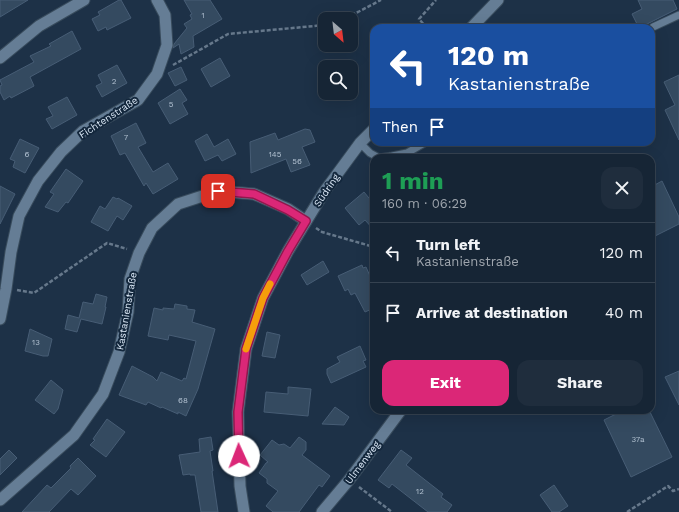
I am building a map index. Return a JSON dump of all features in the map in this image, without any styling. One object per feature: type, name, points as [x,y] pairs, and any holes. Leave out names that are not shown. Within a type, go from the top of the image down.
[{"type":"street","points":[[0,58],[39,26],[84,0]]},
{"type":"street","name":"Fichtenstraße","points":[[0,319],[11,252],[19,216],[38,181],[61,152],[84,131],[138,100],[157,74],[167,45],[165,15],[157,0]]},
{"type":"street","points":[[475,24],[498,0]]},
{"type":"street","name":"Südring","points":[[244,512],[240,486],[238,412],[246,349],[263,298],[288,251],[324,192],[360,143],[370,132]]},
{"type":"street","name":"Kastanienstraße","points":[[0,500],[74,435],[103,394],[119,352],[128,312],[130,279],[139,253],[152,228],[178,204],[218,191],[254,194],[288,210],[306,221]]},
{"type":"street","name":"Ulmenweg","points":[[322,512],[349,480],[398,414]]},
{"type":"lane","points":[[655,26],[679,15]]},
{"type":"lane","points":[[360,143],[372,154]]},
{"type":"lane","points":[[402,154],[407,153],[419,146]]},
{"type":"path","points":[[358,12],[381,0]]},
{"type":"path","points":[[423,24],[419,20],[436,0]]},
{"type":"path","points":[[157,74],[228,34],[318,26]]},
{"type":"path","points":[[306,221],[322,232],[370,246]]},
{"type":"path","points":[[6,289],[34,293],[107,243],[139,253]]},
{"type":"path","points":[[349,480],[392,512]]},
{"type":"path","points":[[627,512],[668,486],[674,491],[679,489]]},
{"type":"building","points":[[0,0],[28,0],[0,17]]},
{"type":"building","points":[[121,0],[131,18],[107,30],[106,27],[98,31],[92,19],[100,15],[98,12]]},
{"type":"building","points":[[184,0],[210,0],[222,19],[193,36],[194,47],[181,54],[179,44],[173,48],[174,44],[187,28],[184,24],[192,19],[190,15],[192,14]]},
{"type":"building","points":[[638,0],[673,0],[677,9],[647,24],[637,24],[632,14],[642,9]]},
{"type":"building","points":[[72,31],[81,49],[30,77],[34,86],[4,100],[0,92],[0,86],[2,85],[0,80],[34,62],[30,56],[51,46],[49,44]]},
{"type":"building","points":[[220,58],[230,76],[211,87],[201,69]]},
{"type":"building","points":[[117,65],[127,83],[102,97],[96,86],[102,83],[98,75]]},
{"type":"building","points":[[181,67],[187,80],[175,86],[168,73]]},
{"type":"building","points":[[679,75],[679,140],[665,110],[675,105],[664,82]]},
{"type":"building","points":[[180,89],[187,100],[182,103],[188,114],[170,124],[158,103]]},
{"type":"building","points":[[67,97],[77,115],[52,129],[46,119],[53,116],[48,107]]},
{"type":"building","points":[[136,123],[146,143],[138,147],[153,172],[168,163],[178,179],[153,194],[146,183],[144,186],[125,153],[120,155],[111,136]]},
{"type":"building","points":[[305,129],[310,130],[315,142],[302,147],[310,165],[291,172],[286,159],[251,173],[250,142],[275,133],[278,140]]},
{"type":"building","points":[[207,134],[214,147],[228,139],[236,154],[222,161],[218,155],[205,161],[195,141]]},
{"type":"building","points":[[20,139],[39,148],[25,173],[13,167],[15,161],[10,159]]},
{"type":"building","points":[[66,169],[83,181],[68,203],[66,202],[58,212],[45,207],[54,194],[50,192]]},
{"type":"building","points":[[662,181],[679,217],[679,224],[655,236],[655,185]]},
{"type":"building","points":[[0,186],[15,194],[0,224]]},
{"type":"building","points":[[364,192],[370,199],[370,226],[365,220],[359,225],[345,208]]},
{"type":"building","points":[[113,197],[118,198],[132,206],[123,220],[117,216],[108,231],[91,222],[100,206],[105,209]]},
{"type":"building","points":[[323,261],[329,272],[307,285],[301,275]]},
{"type":"building","points":[[362,265],[363,268],[366,267],[370,276],[370,310],[365,312],[355,293],[351,295],[348,289],[345,291],[338,276]]},
{"type":"building","points":[[96,294],[107,297],[102,324],[81,319],[77,332],[65,329],[68,315],[79,318],[83,302],[93,304]]},
{"type":"building","points":[[175,304],[187,306],[187,309],[195,310],[192,322],[215,329],[198,389],[186,416],[148,402],[146,405],[119,395],[132,366],[153,377],[157,381],[161,372],[182,381],[184,378],[186,379],[196,341],[169,335],[168,340],[148,336],[154,308],[163,310],[163,308],[174,309]]},
{"type":"building","points":[[30,329],[52,339],[48,356],[25,351]]},
{"type":"building","points":[[267,332],[280,335],[275,358],[262,356]]},
{"type":"building","points":[[360,346],[366,360],[363,361],[366,367],[331,383],[327,374],[327,369],[340,362],[337,357]]},
{"type":"building","points":[[679,371],[679,405],[665,377]]},
{"type":"building","points":[[51,380],[63,390],[58,409],[54,414],[35,400]]},
{"type":"building","points":[[288,387],[311,389],[308,416],[264,412],[266,392],[288,394]]},
{"type":"building","points":[[335,407],[349,417],[344,425],[322,424]]},
{"type":"building","points":[[616,414],[651,414],[672,457],[631,477],[604,420]]},
{"type":"building","points":[[107,419],[125,432],[106,457],[90,445],[95,440],[93,439]]},
{"type":"building","points":[[211,437],[213,450],[210,451],[218,512],[201,512],[195,475],[183,475],[179,455],[200,452],[199,439]]},
{"type":"building","points":[[299,437],[306,442],[306,450],[302,455],[330,476],[322,487],[319,485],[299,512],[273,512],[266,506],[278,491],[267,483],[267,479],[259,473],[268,462],[260,455],[272,440],[279,445],[284,444],[290,448]]},
{"type":"building","points":[[9,450],[17,458],[0,475],[0,459]]},
{"type":"building","points":[[401,450],[412,458],[406,465],[443,494],[441,497],[452,505],[447,512],[428,512],[392,484],[389,488],[378,480]]},
{"type":"building","points":[[78,458],[96,476],[78,495],[71,489],[49,512],[22,512],[47,485],[51,488],[71,468],[70,466]]},
{"type":"building","points":[[554,485],[568,506],[559,512],[552,512],[540,495]]},
{"type":"slow traffic","points":[[246,349],[263,298],[270,284]]},
{"type":"route","points":[[218,191],[254,194],[288,210],[306,221],[263,298],[246,349],[238,412],[239,456]]}]
